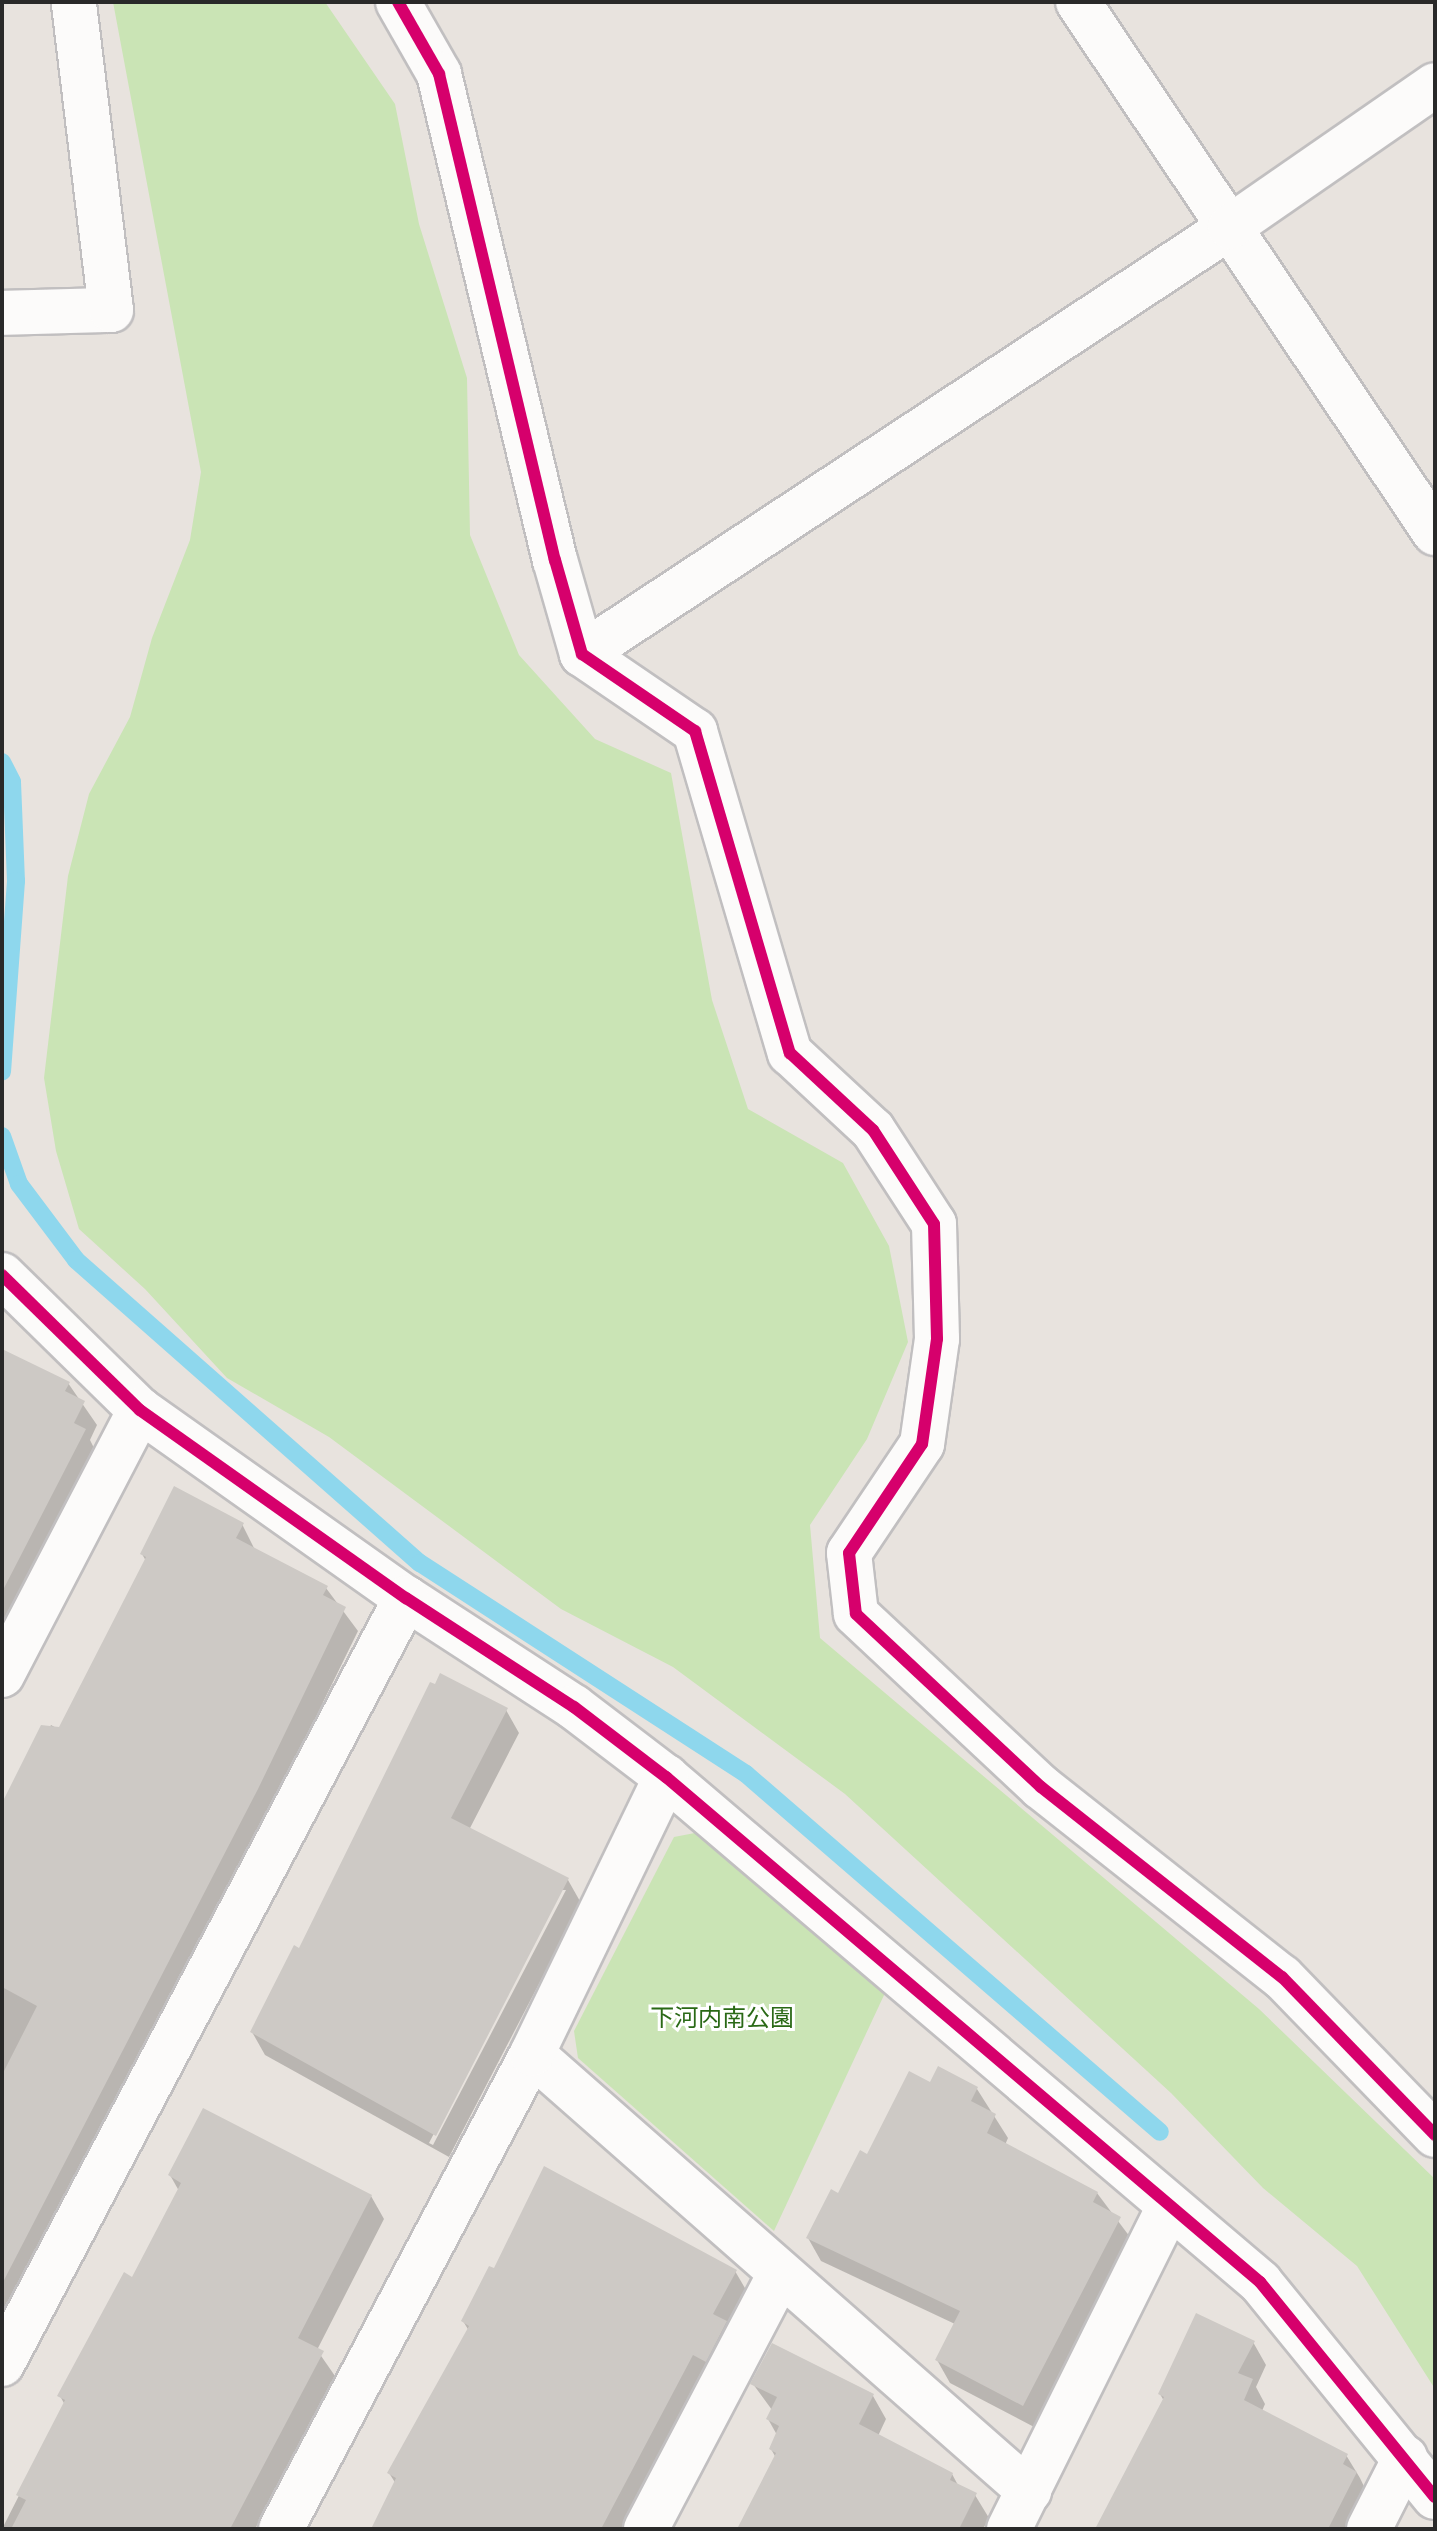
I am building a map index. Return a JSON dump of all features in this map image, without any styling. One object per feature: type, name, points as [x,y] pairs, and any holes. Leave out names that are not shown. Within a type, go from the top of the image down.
[{"type":"street","points":[[2,313],[111,310],[74,2]]},
{"type":"street","points":[[398,2],[439,74],[555,560],[582,654],[695,731],[790,1053],[873,1130],[934,1224],[937,1339],[922,1444],[849,1553],[856,1614],[1041,1787],[1282,1977],[1435,2135]]},
{"type":"street","points":[[1078,2],[1435,533]]},
{"type":"street","points":[[582,654],[1230,227],[1435,85]]},
{"type":"street","points":[[2,1275],[140,1410],[406,1598],[574,1707],[666,1777],[1168,2208],[1260,2282],[1435,2497]]},
{"type":"street","points":[[2,1675],[140,1410]]},
{"type":"street","points":[[2,2364],[406,1598]]},
{"type":"street","points":[[281,2529],[532,2054],[666,1777]]},
{"type":"street","points":[[532,2054],[779,2276],[1029,2491]]},
{"type":"street","points":[[1009,2529],[1168,2208]]},
{"type":"street","points":[[646,2529],[779,2276]]},
{"type":"street","points":[[1369,2529],[1405,2458]]},
{"type":"green space","points":[[113,2],[325,2],[395,104],[419,224],[467,378],[470,535],[519,655],[595,739],[671,773],[712,1000],[748,1109],[843,1163],[889,1246],[908,1342],[867,1439],[810,1525],[820,1638],[1259,2009],[1435,2179],[1435,2389],[1357,2266],[1263,2188],[1171,2093],[845,1794],[673,1667],[561,1609],[329,1437],[227,1378],[145,1289],[79,1229],[56,1151],[44,1078],[68,876],[89,794],[130,717],[152,638],[190,540],[201,472]]},
{"type":"green space","name":"下河内南公園","points":[[700,1832],[885,1993],[774,2231],[578,2058],[574,2031],[674,1837]]},
{"type":"building","points":[[2,1349],[70,1382],[65,1391],[85,1401],[74,1423],[86,1429],[2,1592]]},
{"type":"building","points":[[174,1486],[244,1523],[236,1538],[328,1586],[323,1595],[346,1607],[258,1789],[2,2284],[2,2075],[37,2006],[2,1987],[2,1803],[41,1725],[59,1727],[146,1557],[140,1554]]},
{"type":"building","points":[[440,1673],[508,1708],[451,1818],[569,1878],[436,2136],[250,2032],[294,1945],[299,1948],[430,1682],[435,1684]]},
{"type":"building","points":[[938,2066],[978,2087],[971,2101],[996,2114],[987,2133],[1098,2192],[1093,2202],[1121,2217],[1023,2406],[935,2360],[960,2311],[806,2238],[831,2189],[838,2193],[860,2150],[867,2154],[909,2071],[930,2082]]},
{"type":"building","points":[[203,2108],[372,2195],[298,2338],[324,2351],[230,2529],[11,2529],[26,2500],[16,2495],[65,2400],[57,2396],[124,2272],[132,2277],[181,2183],[168,2175]]},
{"type":"building","points":[[544,2166],[737,2270],[713,2314],[727,2321],[706,2362],[693,2355],[601,2529],[371,2529],[396,2478],[387,2473],[469,2326],[461,2321],[489,2266],[494,2268]]},
{"type":"building","points":[[1196,2313],[1255,2341],[1238,2373],[1253,2379],[1244,2400],[1348,2454],[1343,2464],[1357,2472],[1328,2529],[1095,2529],[1164,2397],[1158,2394]]},
{"type":"building","points":[[772,2343],[874,2394],[859,2424],[953,2473],[950,2480],[977,2493],[959,2529],[737,2529],[776,2453],[769,2449],[779,2426],[766,2419],[777,2397],[750,2384]]},
{"type":"waterway","points":[[2,762],[12,782],[16,881],[2,1071]]},
{"type":"waterway","points":[[2,1136],[19,1184],[76,1260],[420,1563],[746,1774],[1160,2132]]},
{"type":"cycle path","points":[[398,2],[439,74],[555,560],[582,654],[695,731],[790,1053],[873,1130],[934,1224],[937,1339],[922,1444],[849,1553],[856,1614],[1041,1787],[1282,1977],[1435,2135]]},
{"type":"cycle path","points":[[2,1275],[140,1410],[406,1598],[574,1707],[666,1777],[1260,2282],[1435,2497]]}]
